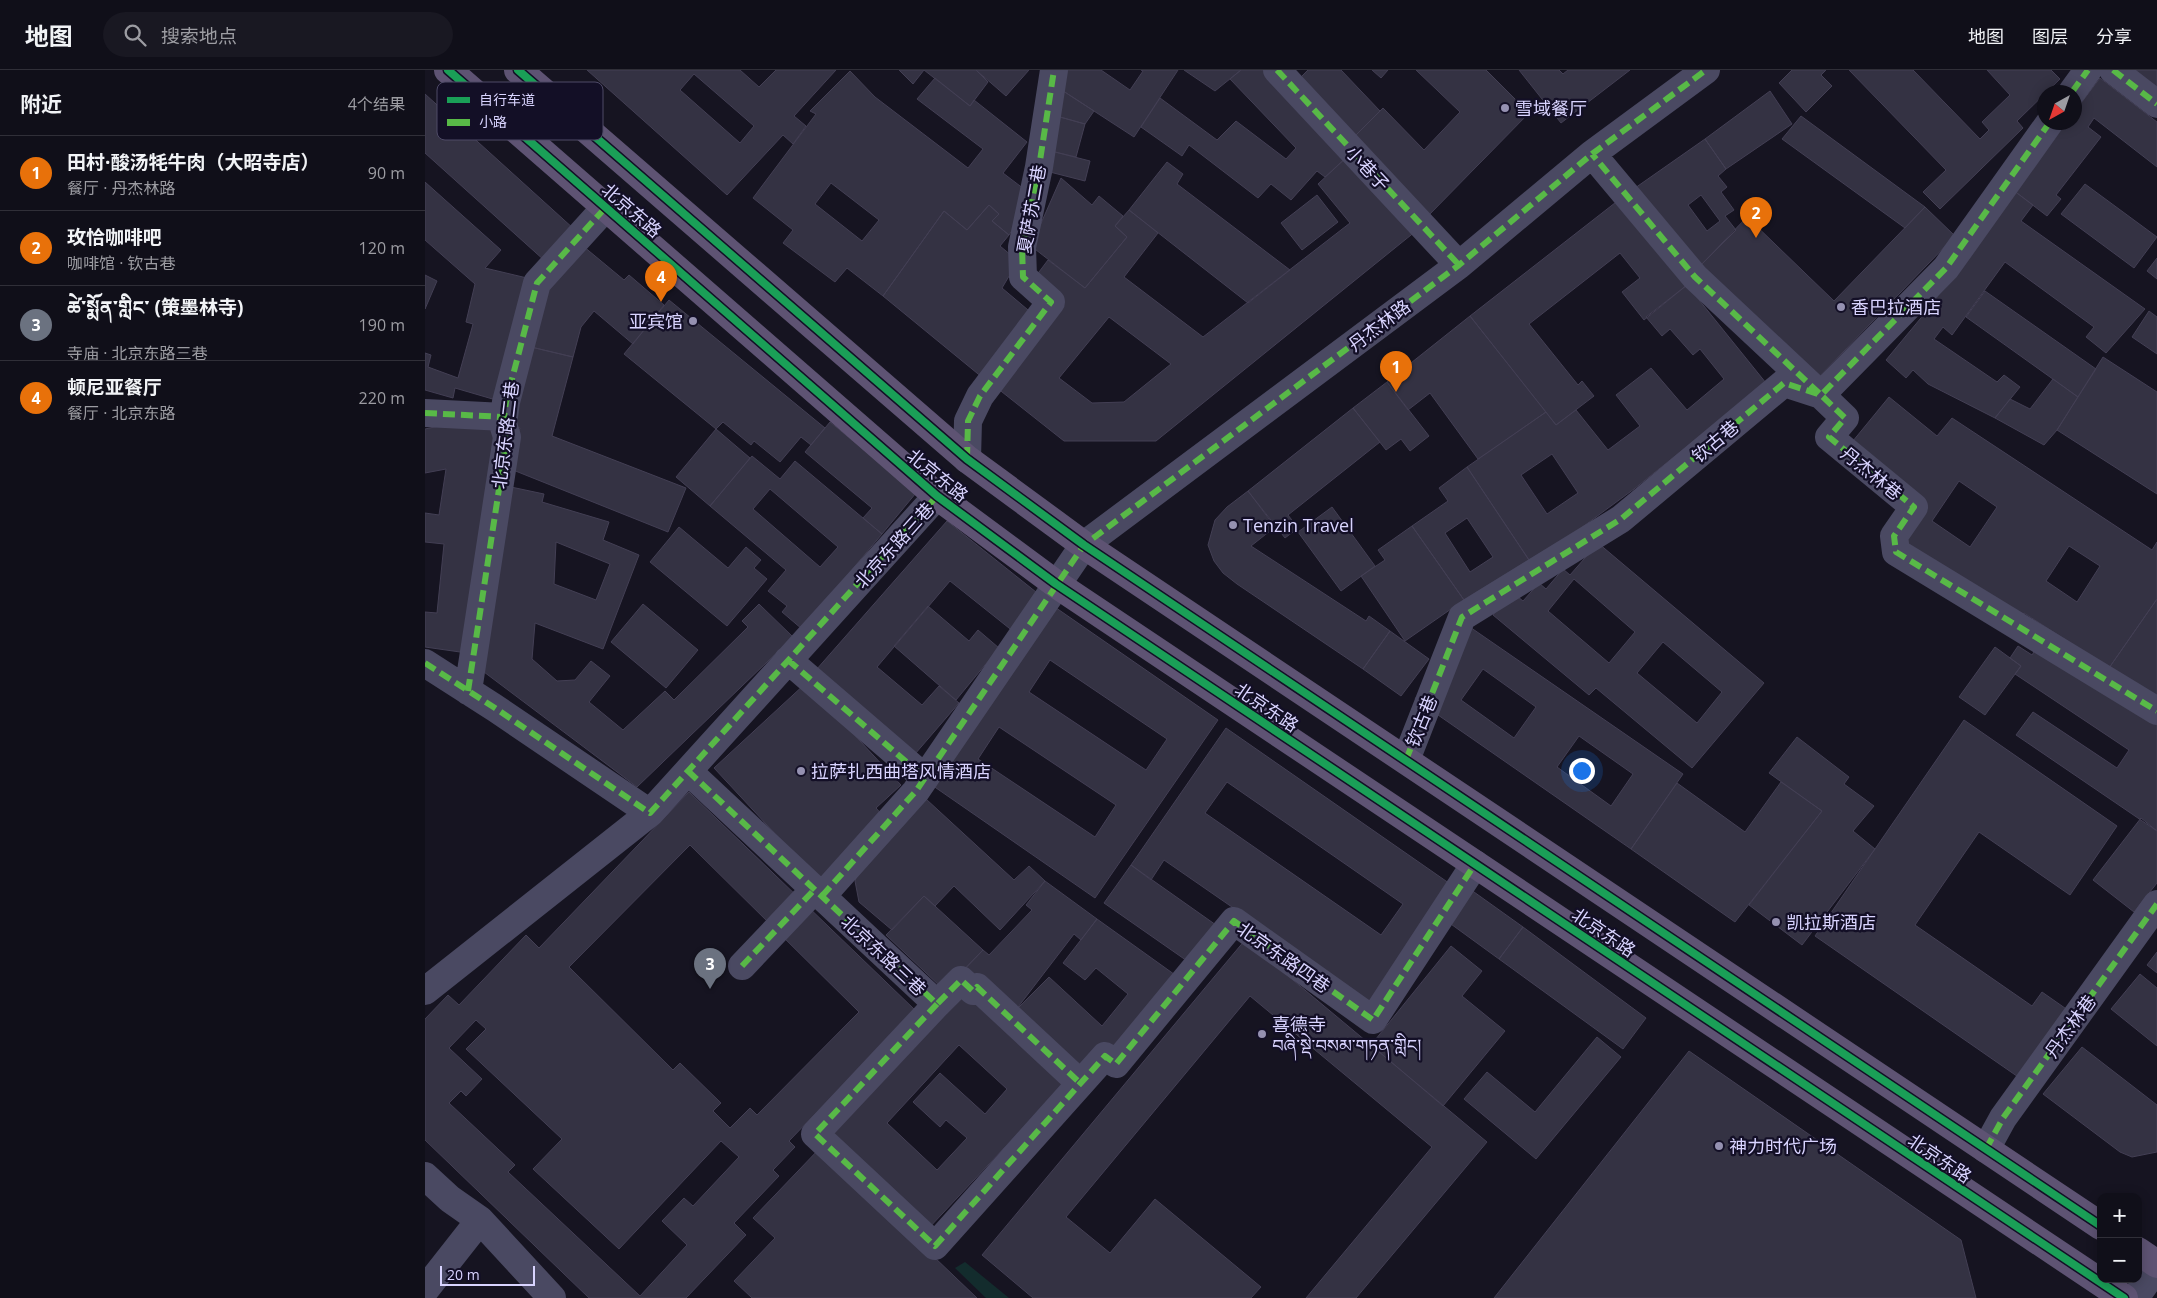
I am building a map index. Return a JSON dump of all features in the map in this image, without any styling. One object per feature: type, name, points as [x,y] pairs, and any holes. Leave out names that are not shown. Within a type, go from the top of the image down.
[{"type":"main road","name":"北京东路","points":[[448,70],[462,82]]},
{"type":"main road","name":"北京东路","points":[[518,70],[532,82]]},
{"type":"main road","name":"北京东路","points":[[529,140],[937,496],[1057,584],[2124,1298]]},
{"type":"main road","name":"北京东路","points":[[599,140],[967,459],[1084,546],[2097,1223]]},
{"type":"main road","points":[[2142,1254],[2157,1265]]},
{"type":"street","name":"夏萨苏二巷","points":[[967,459],[968,421],[980,396],[1051,302],[1023,277],[1022,247],[1039,167],[1054,70]]},
{"type":"street","name":"小巷子","points":[[1277,70],[1459,265]]},
{"type":"street","name":"丹杰林路","points":[[742,966],[818,893],[925,778],[1084,546],[1459,265],[1592,154],[1706,70]]},
{"type":"street","points":[[2077,85],[2088,70]]},
{"type":"street","points":[[2113,70],[2157,104]]},
{"type":"street","points":[[1592,154],[1695,277],[1821,396],[1946,268],[2044,130]]},
{"type":"street","name":"北京东路二巷","points":[[468,691],[507,437],[504,416],[506,402],[537,283],[606,207]]},
{"type":"street","name":"钦古巷","points":[[1406,760],[1462,617],[1621,519],[1784,383],[1821,396]]},
{"type":"street","name":"丹杰林巷","points":[[1821,396],[1845,418],[1829,437],[1914,507],[1894,536],[1895,552],[2157,711]]},
{"type":"street","points":[[425,413],[504,416]]},
{"type":"street","name":"北京东路三巷","points":[[425,991],[649,813],[937,496]]},
{"type":"street","points":[[788,660],[925,778]]},
{"type":"street","points":[[425,663],[649,813]]},
{"type":"street","name":"北京东路三巷","points":[[688,771],[937,1004],[961,980],[973,991],[977,987],[1080,1083]]},
{"type":"street","name":"北京东路四巷","points":[[1080,1083],[1105,1056],[1116,1064],[1234,921],[1373,1020],[1475,864]]},
{"type":"street","name":"丹杰林巷","points":[[1986,1150],[2003,1118],[2157,904]]},
{"type":"street","points":[[937,1004],[815,1134],[935,1246],[1080,1083]]},
{"type":"street","points":[[425,1176],[450,1199],[480,1220],[552,1298]]},
{"type":"street","points":[[425,1290],[480,1220]]},
{"type":"street","points":[[2135,1298],[2157,1265]]},
{"type":"green space","points":[[965,1262],[1009,1298],[986,1298],[955,1268]]},
{"type":"building","points":[[587,70],[740,70],[759,87],[776,70],[836,70],[794,116],[806,126],[793,144],[783,135],[727,195],[603,84],[603,82],[600,82]],"holes":[[[694,74],[754,126],[740,143],[680,90]]]},
{"type":"building","points":[[899,70],[924,70],[913,84]]},
{"type":"building","points":[[924,70],[976,70],[988,82],[970,106]]},
{"type":"building","points":[[976,70],[1029,70],[1006,96]]},
{"type":"building","points":[[1064,70],[1101,70],[1130,90],[1143,71],[1141,70],[1178,70],[1134,137],[1057,87]]},
{"type":"building","points":[[1184,70],[1241,70],[1215,91]]},
{"type":"building","points":[[1241,70],[1266,70],[1349,155],[1325,177],[1317,171],[1291,200],[1271,184],[1258,198],[1189,145],[1182,156],[1141,127],[1160,98],[1217,140],[1236,121],[1286,159],[1296,148],[1230,79]]},
{"type":"building","points":[[1308,70],[1341,70],[1380,111],[1353,138],[1298,80]]},
{"type":"building","points":[[1372,70],[1388,70],[1381,78]]},
{"type":"building","points":[[1416,70],[1486,70],[1529,113],[1428,216],[1353,138],[1383,108],[1424,150],[1460,112]]},
{"type":"building","points":[[1519,70],[1559,70],[1563,74],[1568,70],[1630,70],[1561,123]]},
{"type":"building","points":[[1792,70],[1826,70],[1821,75],[1832,86],[1806,112],[1779,83]]},
{"type":"building","points":[[1849,70],[1913,70],[1980,139],[1989,130],[1982,122],[2010,95],[1987,70],[2051,70],[2060,79],[2054,85],[2037,85],[2037,101],[2017,121],[2023,128],[1940,209],[1923,192],[1946,170]]},
{"type":"building","points":[[2130,70],[2157,70],[2157,91]]},
{"type":"building","points":[[850,71],[875,97],[968,168],[983,149],[917,99],[935,78],[970,106],[974,100],[1027,142],[1003,173],[1024,189],[1017,223],[1009,235],[992,221],[999,214],[989,205],[967,230],[944,211],[883,296],[847,268],[835,282],[783,243],[793,230],[753,198],[816,114],[810,111]],"holes":[[[831,183],[879,220],[862,241],[815,204]]]},
{"type":"building","points":[[2100,78],[2157,122],[2157,167],[2094,118],[2088,127],[2101,137],[2056,195],[2061,199],[2047,216],[2013,190],[2059,130],[2082,130],[2082,102]]},
{"type":"building","points":[[1057,87],[1094,111],[1085,124],[1060,117]]},
{"type":"building","points":[[1770,91],[1792,124],[1726,169],[1705,139]]},
{"type":"building","points":[[425,94],[437,105],[437,140],[476,140],[574,229],[545,261],[425,153]]},
{"type":"building","points":[[1801,116],[1925,207],[1905,228],[1782,139]]},
{"type":"building","points":[[1060,117],[1085,124],[1076,157],[1051,151]]},
{"type":"building","points":[[1705,139],[1726,169],[1718,176],[1727,187],[1721,192],[1734,210],[1725,216],[1736,230],[1699,267],[1635,188]],"holes":[[[1701,195],[1720,221],[1707,231],[1688,205]]]},
{"type":"building","points":[[1051,151],[1090,161],[1085,181],[1046,171]]},
{"type":"building","points":[[1349,155],[1416,231],[1156,441],[1064,441],[997,388],[1064,299],[1036,276],[1048,260],[1085,288],[1127,237],[1115,226],[1129,210],[1158,233],[1124,277],[1203,337],[1350,223],[1318,184]],"holes":[[[1109,317],[1171,364],[1124,402],[1092,403],[1059,378]]]},
{"type":"building","points":[[1167,162],[1183,174],[1177,184],[1290,270],[1248,303],[1129,210]]},
{"type":"building","points":[[1061,178],[1092,205],[1099,196],[1123,216],[1115,226],[1127,237],[1085,288],[1031,246]]},
{"type":"building","points":[[425,182],[501,250],[485,268],[527,278],[496,400],[455,388],[453,398],[425,390],[425,353],[431,355],[428,367],[458,378],[473,324],[466,322],[475,284],[425,240]]},
{"type":"building","points":[[2085,184],[2157,237],[2134,268],[2061,214]]},
{"type":"building","points":[[2013,190],[2033,205],[2021,221],[2145,309],[2106,353],[2086,337],[2094,327],[2005,262],[1952,335],[1943,327],[1934,339],[1997,382],[2004,375],[2020,387],[1995,418],[1928,384],[1913,370],[1906,378],[1886,360],[1930,307]]},
{"type":"building","points":[[1317,195],[1338,222],[1302,250],[1281,223]]},
{"type":"building","points":[[1620,199],[1687,285],[1644,320],[1622,292],[1640,278],[1620,253],[1529,324],[1578,385],[1582,381],[1594,396],[1556,425],[1470,316]]},
{"type":"building","points":[[989,205],[999,214],[992,221],[1009,235],[1000,246],[1018,261],[1002,288],[1034,315],[983,378],[883,296],[944,211],[967,230]]},
{"type":"building","points":[[1925,207],[1955,236],[1816,380],[1699,267],[1747,217],[1834,301]]},
{"type":"building","points":[[583,246],[624,280],[629,275],[664,305],[633,344],[594,311],[581,327],[573,357],[531,347],[543,293]]},
{"type":"building","points":[[2157,258],[2157,279],[2147,271]]},
{"type":"building","points":[[425,275],[437,281],[425,309]]},
{"type":"building","points":[[1687,285],[1766,383],[1634,489],[1577,531],[1529,560],[1467,467],[1546,412],[1556,425],[1576,410],[1608,450],[1640,426],[1616,395],[1651,368],[1687,410],[1724,379],[1700,349],[1693,355],[1670,329],[1662,336],[1646,317]],"holes":[[[1552,454],[1578,493],[1547,514],[1521,475]]]},
{"type":"building","points":[[1985,291],[2096,369],[2078,397],[1966,317]]},
{"type":"building","points":[[669,300],[825,428],[811,445],[801,437],[780,462],[754,441],[751,445],[723,422],[716,429],[624,354]]},
{"type":"building","points":[[2149,311],[2157,317],[2157,354],[2132,337]]},
{"type":"building","points":[[1470,316],[1546,412],[1478,459],[1430,393],[1408,410],[1387,382]]},
{"type":"building","points":[[531,347],[573,357],[552,436],[686,488],[668,532],[508,468],[520,428],[509,425]]},
{"type":"building","points":[[2103,357],[2157,392],[2157,494],[2057,430]]},
{"type":"building","points":[[2053,379],[2078,397],[2057,430],[2044,445],[1995,418],[2010,399],[2030,409]]},
{"type":"building","points":[[1387,382],[1429,436],[1410,451],[1401,439],[1386,450],[1353,408]]},
{"type":"building","points":[[1889,397],[1937,436],[1952,418],[2152,550],[2157,542],[2157,599],[2109,668],[2024,613],[2020,619],[1900,543],[1925,504],[1848,447]],"holes":[[[1959,481],[1997,507],[1970,547],[1932,521]],[[2069,546],[2100,566],[2077,602],[2046,581]]]},
{"type":"building","points":[[1353,408],[1380,442],[1288,515],[1298,528],[1285,538],[1248,491]]},
{"type":"building","points":[[830,422],[916,493],[882,534],[863,518],[872,508],[805,452]]},
{"type":"building","points":[[454,423],[497,429],[467,653],[425,647],[425,612],[437,613],[444,544],[425,542],[425,513],[439,515],[446,469],[425,473],[425,429]]},
{"type":"building","points":[[716,429],[750,458],[710,506],[676,477]]},
{"type":"building","points":[[752,456],[780,479],[795,461],[882,534],[802,629],[782,612],[787,606],[768,591],[786,570],[710,506]],"holes":[[[770,489],[838,547],[820,567],[753,509]]]},
{"type":"building","points":[[1467,467],[1529,560],[1464,600],[1412,526],[1448,501],[1439,488]],"holes":[[[1467,518],[1493,557],[1470,572],[1445,533]]]},
{"type":"building","points":[[511,487],[544,494],[542,502],[609,522],[603,540],[639,555],[603,649],[535,623],[532,659],[557,681],[575,680],[591,661],[610,676],[589,702],[623,730],[665,691],[674,700],[748,627],[742,621],[759,604],[793,637],[637,787],[484,672]],"holes":[[[556,542],[610,564],[596,600],[554,584]]]},
{"type":"building","points":[[1248,491],[1275,527],[1251,546],[1366,621],[1369,616],[1390,631],[1363,669],[1237,584],[1223,573],[1214,561],[1208,545],[1215,520],[1227,507]]},
{"type":"building","points":[[1332,507],[1375,566],[1341,591],[1298,532]]},
{"type":"building","points":[[947,521],[1046,600],[1019,636],[950,581],[877,667],[922,705],[939,686],[959,703],[915,754],[816,670]]},
{"type":"building","points":[[1412,526],[1464,600],[1405,641],[1361,576],[1385,560],[1378,550]]},
{"type":"building","points":[[679,527],[728,568],[746,547],[761,560],[754,568],[767,579],[727,626],[650,562]]},
{"type":"building","points":[[1598,543],[1764,683],[1692,768],[1596,688],[1589,695],[1493,615],[1512,592],[1523,601],[1539,583],[1546,589],[1563,569],[1570,575]],"holes":[[[1574,579],[1635,632],[1609,663],[1548,611]],[[1663,642],[1722,692],[1697,723],[1637,673]]]},
{"type":"building","points":[[2157,599],[2157,701],[2109,668]]},
{"type":"building","points":[[1049,603],[1218,720],[1095,898],[926,781]],"holes":[[[1050,660],[1167,739],[1146,770],[1029,692]],[[999,727],[1116,805],[1095,837],[978,759]]]},
{"type":"building","points":[[643,604],[698,650],[666,688],[611,642]]},
{"type":"building","points":[[928,606],[969,641],[978,630],[999,648],[956,700],[894,646]]},
{"type":"building","points":[[1467,625],[1683,774],[1631,849],[1415,699]],"holes":[[[1483,669],[1536,707],[1514,738],[1461,700]],[[1579,736],[1633,774],[1611,806],[1557,767]]]},
{"type":"building","points":[[1390,631],[1429,659],[1401,696],[1363,669]]},
{"type":"building","points":[[2018,646],[2032,655],[2037,647],[2157,725],[2157,831],[2016,735],[2033,712],[2117,768],[2129,750],[2015,674],[2021,666],[2010,658]]},
{"type":"building","points":[[1995,647],[2021,666],[1985,715],[1959,697]]},
{"type":"building","points":[[806,683],[901,785],[876,808],[885,818],[818,880],[714,768]]},
{"type":"building","points":[[1964,720],[2117,826],[2070,895],[1979,832],[1915,925],[2032,1006],[2042,992],[2072,1013],[2024,1081],[1815,936]]},
{"type":"building","points":[[1226,728],[1456,888],[1375,1006],[1164,860],[1151,880],[1131,865]],"holes":[[[1227,782],[1403,904],[1381,935],[1205,813]]]},
{"type":"building","points":[[1797,737],[1849,777],[1844,784],[1874,806],[1853,831],[1875,849],[1802,945],[1749,905],[1822,811],[1769,773]]},
{"type":"building","points":[[1781,782],[1822,811],[1735,922],[1631,849],[1677,783],[1745,832]]},
{"type":"building","points":[[689,792],[915,1010],[789,1141],[795,1147],[773,1170],[779,1176],[734,1223],[746,1235],[686,1298],[589,1298],[425,1140],[425,1019],[448,995],[459,1005],[526,935],[539,948]],"holes":[[[690,845],[859,1012],[757,1115],[750,1108],[730,1128],[713,1111],[721,1103],[680,1063],[673,1070],[569,967]],[[476,1020],[486,1029],[466,1049],[562,1139],[533,1169],[619,1249],[721,1141],[739,1157],[693,1206],[684,1198],[662,1221],[687,1245],[640,1296],[508,1172],[515,1165],[449,1103],[461,1091],[466,1096],[482,1079],[449,1048]]]},
{"type":"building","points":[[926,799],[1014,880],[1029,866],[1045,881],[1000,930],[954,886],[935,906],[924,896],[892,930],[859,902],[855,881],[859,870]]},
{"type":"building","points":[[2141,818],[2157,831],[2157,883],[2134,912],[2093,880]]},
{"type":"building","points":[[1131,865],[1216,925],[1190,963],[1104,903]]},
{"type":"building","points":[[1045,881],[1097,919],[1081,940],[1074,934],[1015,1011],[960,974],[983,950],[989,955],[1032,910],[1026,905]]},
{"type":"building","points":[[1467,887],[1523,927],[1499,959],[1444,919]]},
{"type":"building","points":[[924,896],[983,950],[944,990],[886,935]]},
{"type":"building","points":[[1097,919],[1178,977],[1113,1053],[1079,1075],[1015,1011],[1049,977],[1102,1026],[1128,994],[1096,968],[1085,980],[1063,963]]},
{"type":"building","points":[[1523,927],[1646,1018],[1623,1049],[1499,959]]},
{"type":"building","points":[[1245,940],[1487,1142],[1356,1298],[1306,1298],[1432,1147],[1250,996],[1066,1217],[1110,1253],[1155,1199],[1261,1287],[1251,1298],[1033,1298],[982,1255]]},
{"type":"building","points":[[1451,946],[1482,971],[1462,996],[1505,1031],[1443,1106],[1371,1045]]},
{"type":"building","points":[[2157,952],[2157,973],[2147,965]]},
{"type":"building","points":[[2140,974],[2157,988],[2157,1046],[2111,1009]]},
{"type":"building","points":[[962,985],[1066,1082],[927,1230],[823,1134]],"holes":[[[959,1045],[1007,1089],[985,1114],[940,1073],[913,1102],[940,1127],[946,1120],[967,1138],[937,1170],[887,1123]]]},
{"type":"building","points":[[1597,1037],[1621,1057],[1536,1159],[1464,1099],[1487,1072],[1535,1112]]},
{"type":"building","points":[[2082,1047],[2157,1105],[2157,1152],[2132,1157],[2120,1152],[2043,1094]]},
{"type":"building","name":"神力时代广场","points":[[1689,1051],[1961,1240],[1976,1298],[1494,1298]]},
{"type":"building","points":[[820,1148],[977,1298],[752,1298],[734,1281],[775,1238],[753,1218]]},
{"type":"marked path","points":[[967,459],[968,421],[980,396],[1051,302],[1023,277],[1022,247],[1039,167],[1054,70]]},
{"type":"marked path","points":[[1277,70],[1459,265]]},
{"type":"marked path","points":[[822,896],[916,791],[1084,545],[1459,265],[1592,154],[1706,70]]},
{"type":"marked path","points":[[2077,85],[2088,70]]},
{"type":"marked path","points":[[2113,70],[2157,104]]},
{"type":"marked path","points":[[2044,130],[1946,268],[1821,395],[1845,418],[1829,437],[1914,507],[1894,536],[1896,552],[2157,711]]},
{"type":"marked path","points":[[1406,760],[1462,617],[1621,519],[1784,383],[1821,395],[1695,277],[1592,154]]},
{"type":"marked path","points":[[468,691],[507,437],[503,424],[506,402],[537,283],[606,207]]},
{"type":"marked path","points":[[425,413],[504,417]]},
{"type":"marked path","points":[[425,663],[650,813],[937,496]]},
{"type":"marked path","points":[[788,660],[925,778]]},
{"type":"marked path","points":[[688,771],[937,1004],[961,980],[973,991],[977,987],[1080,1083]]},
{"type":"marked path","points":[[937,1004],[815,1134],[935,1246],[1105,1056],[1116,1064],[1234,921],[1373,1020],[1475,864]]},
{"type":"marked path","points":[[742,966],[814,890]]},
{"type":"marked path","points":[[1986,1149],[2003,1118],[2157,904]]},
{"type":"cycle path","points":[[448,70],[462,82]]},
{"type":"cycle path","points":[[518,70],[532,82]]},
{"type":"cycle path","points":[[528,140],[937,496],[1056,584],[2124,1298]]},
{"type":"cycle path","points":[[599,140],[967,459],[1084,545],[2097,1223]]},
{"type":"place","name":"雪域餐厅","points":[[1505,108]]},
{"type":"place","name":"玫恰咖啡吧","points":[[1756,238]]},
{"type":"place","name":"顿尼亚餐厅","points":[[661,302]]},
{"type":"place","name":"香巴拉酒店","points":[[1841,307]]},
{"type":"place","name":"亚宾馆","points":[[693,321]]},
{"type":"place","name":"田村·酸汤牦牛肉（大昭寺店）","points":[[1396,392]]},
{"type":"place","name":"Tenzin Travel","points":[[1233,525]]},
{"type":"place","name":"拉萨扎西曲塔风情酒店","points":[[801,771]]},
{"type":"place","name":"凯拉斯酒店","points":[[1776,922]]},
{"type":"place","name":"ཚེ་སྨོན་གླིང་ (策墨林寺)","points":[[710,989]]},
{"type":"place","name":"喜德寺 བཞི་སྡེ་བསམ་གཏན་གླིང།","points":[[1262,1034]]},
{"type":"place","name":"神力时代广场","points":[[1719,1146]]}]
